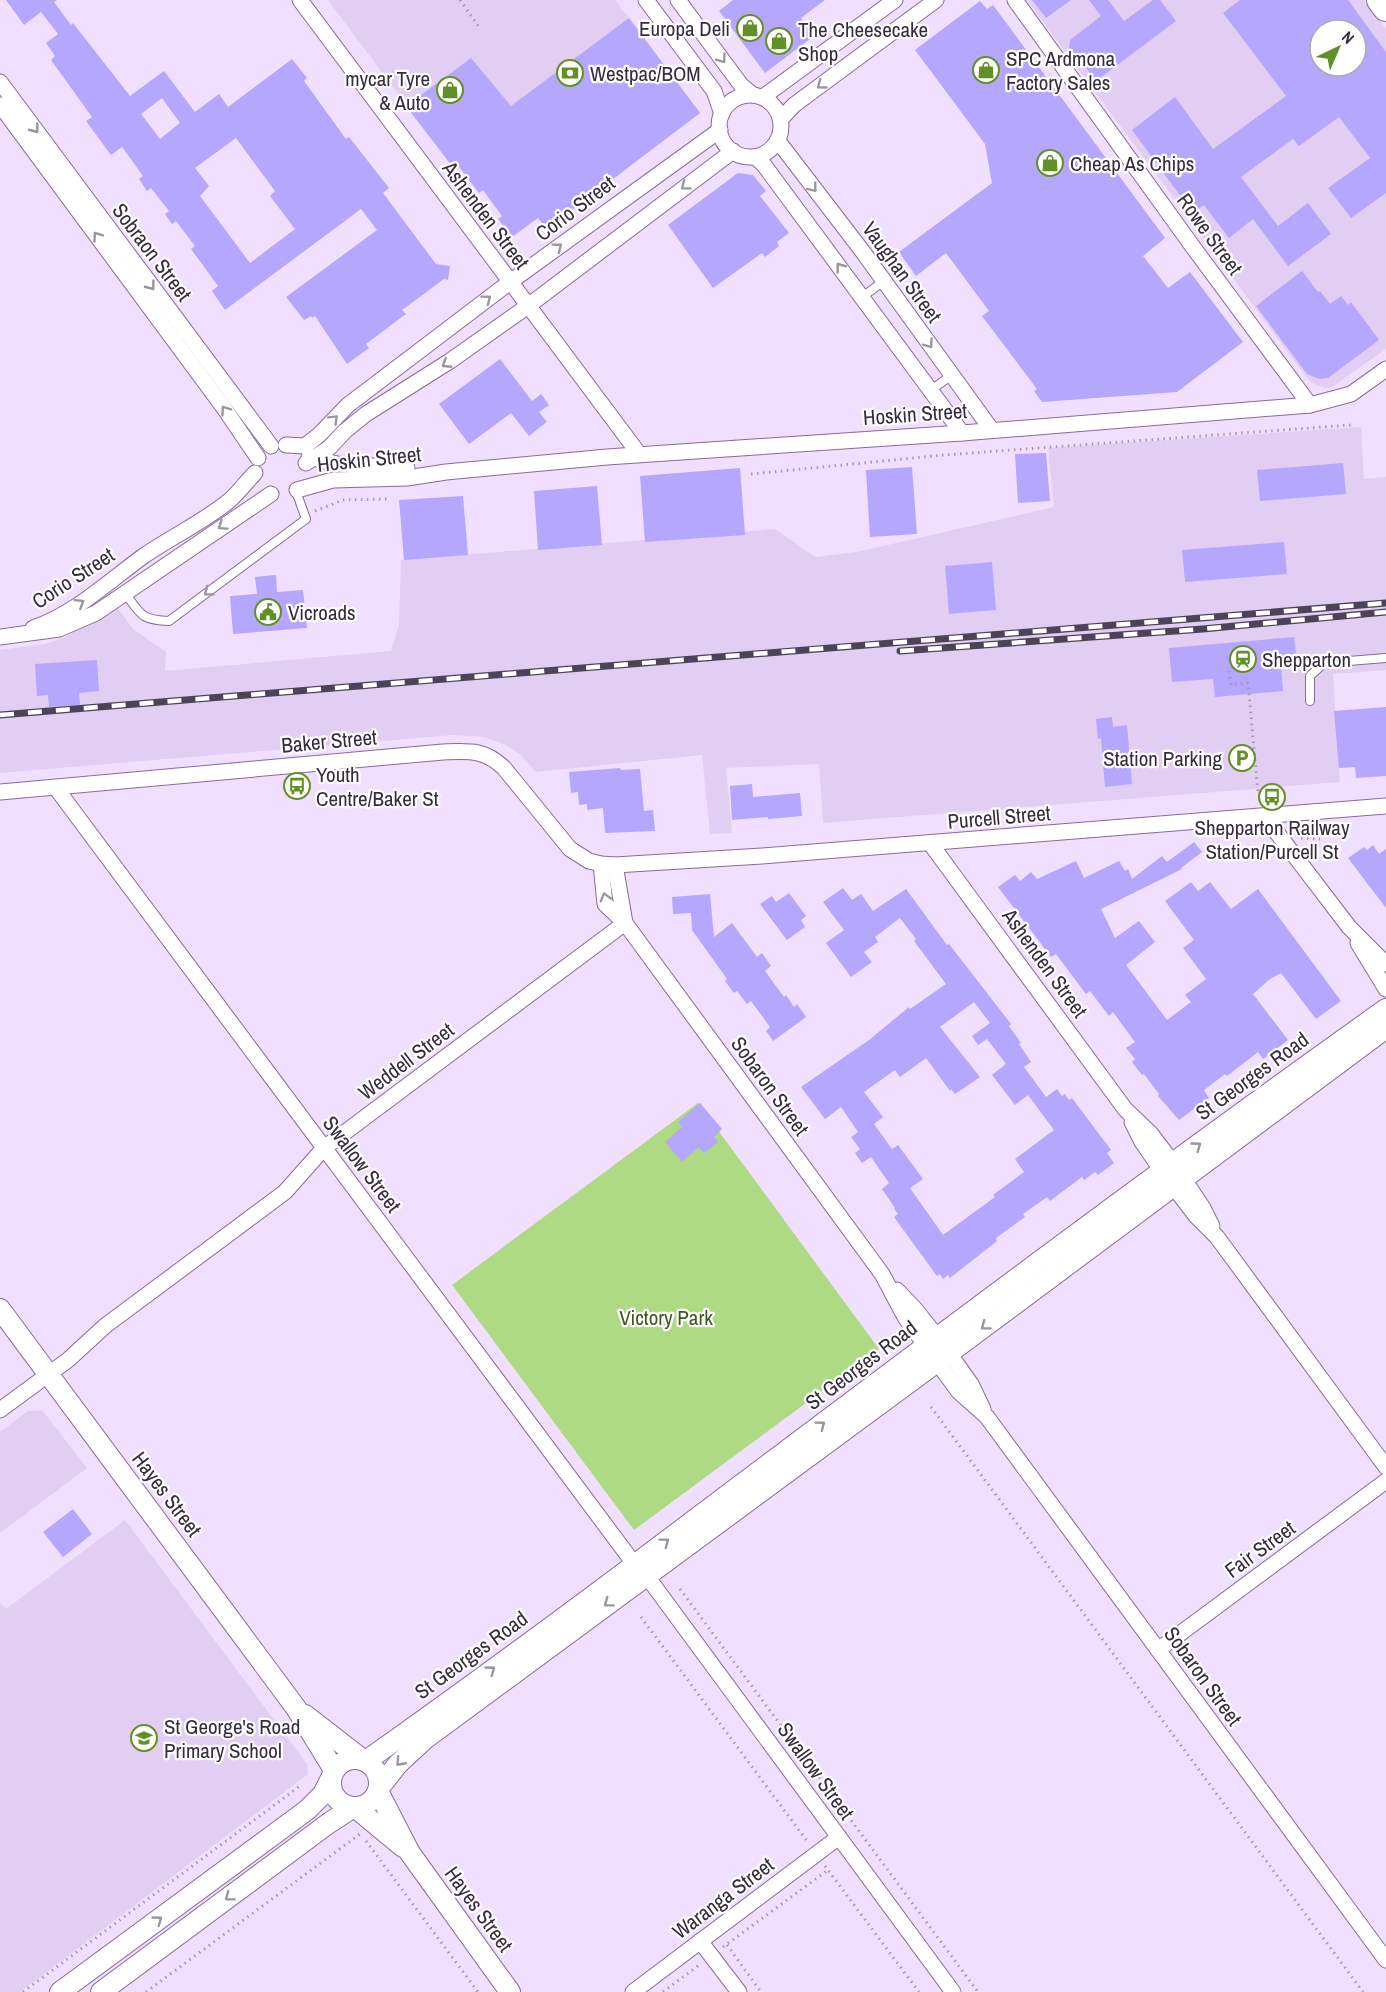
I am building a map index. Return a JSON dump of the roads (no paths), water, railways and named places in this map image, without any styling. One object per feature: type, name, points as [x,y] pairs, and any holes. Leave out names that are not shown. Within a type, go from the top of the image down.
[{"type":"highway","points":[[1380,0],[1386,8]]},
{"type":"street","name":"Ashenden Street","points":[[300,0],[639,454]]},
{"type":"street","points":[[646,0],[714,91],[722,138],[733,151],[740,155],[754,157],[764,165],[962,432]]},
{"type":"street","points":[[721,122],[726,107],[738,97],[758,96],[895,0]]},
{"type":"street","points":[[781,119],[794,105],[936,0]]},
{"type":"street","name":"Rowe Street","points":[[1015,0],[1310,405]]},
{"type":"street","points":[[683,3],[741,85],[777,110],[781,119],[778,141],[772,149],[754,157]]},
{"type":"street","name":"Sobraon Street","points":[[0,82],[279,445]]},
{"type":"street","name":"Sobraon Street","points":[[0,105],[224,408],[257,465]]},
{"type":"street","name":"Corio Street","points":[[279,445],[305,446],[348,405],[721,122]]},
{"type":"street","name":"Vaughan Street","points":[[778,141],[884,281],[991,429]]},
{"type":"street","points":[[307,458],[329,447],[366,414],[450,361],[528,306],[733,151]]},
{"type":"street","name":"Hoskin Street","points":[[297,490],[333,480],[407,478],[446,472],[639,454],[1310,405],[1351,394],[1384,375]]},
{"type":"street","points":[[279,445],[294,448],[307,458],[304,482],[297,490],[283,496],[271,494],[260,484],[257,465],[279,445]]},
{"type":"street","name":"Hoskin Street","points":[[307,458],[338,464],[446,472]]},
{"type":"street","name":"Corio Street","points":[[4,637],[41,626],[86,600],[145,556],[231,499],[257,465]]},
{"type":"street","name":"Corio Street","points":[[4,637],[43,633],[80,622],[271,494]]},
{"type":"street","name":"Baker Street","points":[[0,792],[472,751],[495,759],[518,783],[570,849],[580,856],[608,865]]},
{"type":"street","name":"Swallow Street","points":[[56,788],[953,1992]]},
{"type":"street","name":"Purcell Street","points":[[608,865],[930,843],[1386,806]]},
{"type":"street","points":[[1265,817],[1349,927],[1386,964]]},
{"type":"street","name":"Ashenden Street","points":[[930,843],[1125,1108],[1142,1142],[1173,1175],[1196,1216],[1217,1237],[1386,1467]]},
{"type":"street","name":"Sobaron Street","points":[[608,865],[605,904],[625,923],[882,1274],[905,1317],[937,1350],[959,1392],[987,1417],[1386,1960]]},
{"type":"street","name":"Weddell Street","points":[[0,1410],[62,1352],[105,1326],[285,1192],[324,1148],[625,923]]},
{"type":"street","points":[[1349,927],[1386,989]]},
{"type":"street","name":"St Georges Road","points":[[365,1761],[415,1737],[1328,1060],[1386,1010]]},
{"type":"street","name":"St Georges Road","points":[[1328,1060],[1386,1028]]},
{"type":"street","name":"Hayes Street","points":[[0,1309],[296,1708],[332,1774]]},
{"type":"street","name":"Weddell Street","points":[[0,1398],[45,1370]]},
{"type":"street","name":"Fair Street","points":[[1158,1650],[1386,1481]]},
{"type":"street","name":"Hayes Street","points":[[296,1708],[365,1761]]},
{"type":"street","name":"St Georges Road","points":[[379,1790],[415,1737]]},
{"type":"street","points":[[60,1992],[296,1818],[323,1794],[339,1764],[347,1760],[365,1761],[377,1773],[379,1790],[370,1803],[354,1808],[310,1837],[101,1992]]},
{"type":"street","points":[[332,1774],[331,1786],[338,1801],[354,1808]]},
{"type":"street","name":"Hayes Street","points":[[379,1790],[410,1853],[510,1992]]},
{"type":"street","name":"Hayes Street","points":[[354,1808],[410,1853]]},
{"type":"street","points":[[296,1818],[310,1837]]},
{"type":"street","name":"Waranga Street","points":[[633,1992],[839,1837]]},
{"type":"street","points":[[252,1851],[266,1870]]},
{"type":"street","points":[[700,1941],[739,1992]]},
{"type":"street","points":[[125,1944],[140,1964]]},
{"type":"lane","points":[[862,297],[884,281]]},
{"type":"lane","points":[[931,390],[952,375]]},
{"type":"lane","points":[[124,594],[143,616],[158,621],[169,621],[306,519],[297,490]]},
{"type":"lane","points":[[1310,701],[1310,676],[1324,663],[1386,658]]},
{"type":"railway","points":[[0,715],[1386,603]]},
{"type":"railway","points":[[900,651],[1203,629],[1386,612]]},
{"type":"place","name":"Europa Deli","points":[[750,28]]},
{"type":"place","name":"The Cheesecake Shop","points":[[779,41]]},
{"type":"place","name":"SPC Ardmona Factory Sales","points":[[986,70]]},
{"type":"place","name":"Westpac/BOM","points":[[570,73]]},
{"type":"place","name":"mycar Tyre & Auto","points":[[450,90]]},
{"type":"place","name":"Cheap As Chips","points":[[1050,163]]},
{"type":"place","name":"Vicroads","points":[[268,612]]},
{"type":"place","name":"Shepparton","points":[[1243,659]]},
{"type":"place","name":"Station Parking","points":[[1242,758]]},
{"type":"place","name":"Youth Centre/Baker St","points":[[297,786]]},
{"type":"place","name":"Shepparton Railway Station/Purcell St","points":[[1272,797]]},
{"type":"place","name":"St George's Road Primary School","points":[[144,1738]]},
{"type":"park label","name":"Victory Park","points":[[666,1317]]}]
